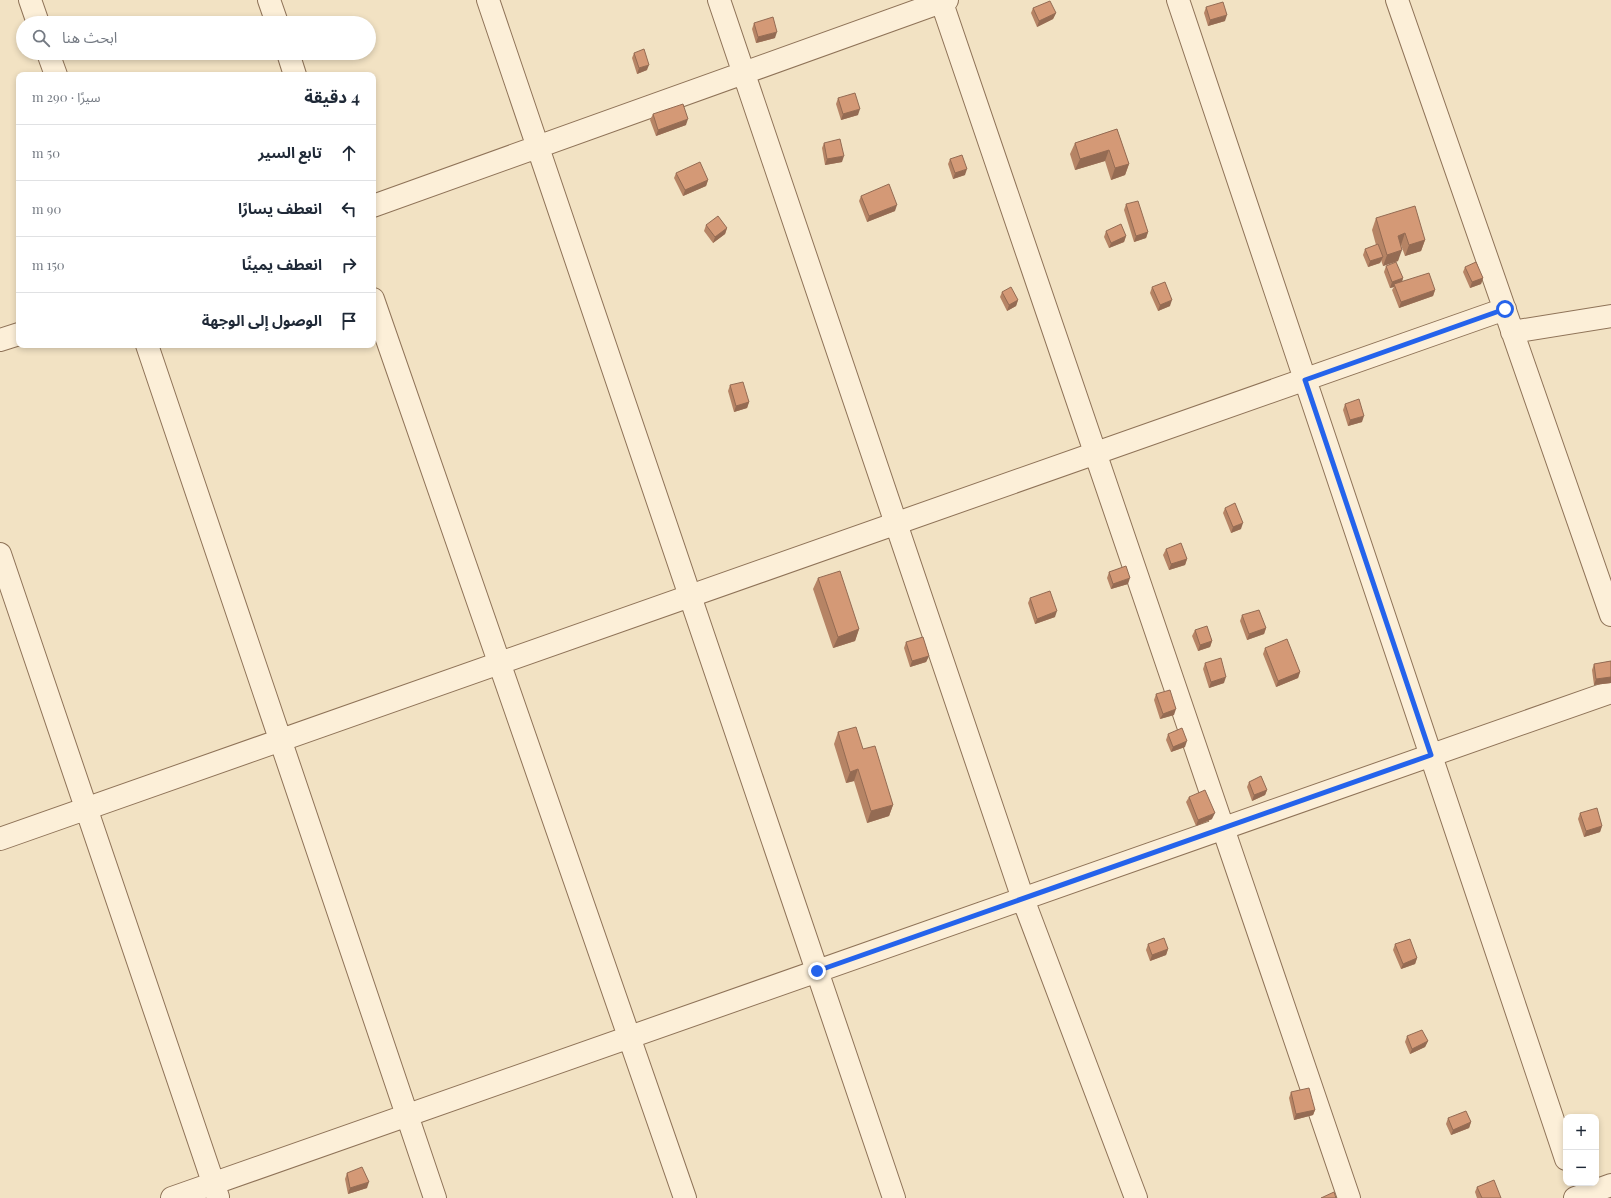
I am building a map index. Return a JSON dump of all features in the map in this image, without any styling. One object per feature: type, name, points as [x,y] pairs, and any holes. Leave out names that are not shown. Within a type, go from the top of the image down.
[{"type":"street","points":[[30,0],[36,16]]},
{"type":"street","points":[[269,0],[275,16]]},
{"type":"street","points":[[488,0],[894,1198]]},
{"type":"street","points":[[719,0],[1023,899],[1136,1198]]},
{"type":"street","points":[[1178,0],[1563,1150]]},
{"type":"street","points":[[1397,0],[1611,616]]},
{"type":"street","points":[[376,205],[943,1],[1349,1198]]},
{"type":"street","points":[[51,60],[55,72]]},
{"type":"street","points":[[290,60],[294,72]]},
{"type":"street","points":[[376,308],[685,1198]]},
{"type":"street","points":[[0,839],[1505,309]]},
{"type":"street","points":[[1512,332],[1611,316]]},
{"type":"street","points":[[0,340],[16,335]]},
{"type":"street","points":[[148,348],[436,1198]]},
{"type":"street","points":[[0,554],[216,1191]]},
{"type":"street","points":[[172,1198],[216,1191],[407,1115],[1611,692]]},
{"type":"street","points":[[1577,1194],[1611,1185]]},
{"type":"building","points":[[1050,1],[1056,13],[1039,21],[1033,8]]},
{"type":"building","points":[[1223,2],[1227,15],[1210,20],[1206,7]]},
{"type":"building","points":[[773,17],[777,32],[758,37],[754,23]]},
{"type":"building","points":[[644,49],[649,65],[639,68],[634,53]]},
{"type":"building","points":[[855,93],[860,109],[843,114],[838,98]]},
{"type":"building","points":[[683,104],[688,119],[658,130],[653,114]]},
{"type":"building","points":[[1117,129],[1129,164],[1115,168],[1109,150],[1080,159],[1075,143]]},
{"type":"building","points":[[840,139],[844,156],[827,159],[824,143]]},
{"type":"building","points":[[962,155],[967,169],[955,173],[950,159]]},
{"type":"building","points":[[700,162],[708,180],[685,190],[676,173]]},
{"type":"building","points":[[889,184],[897,205],[869,216],[861,196]]},
{"type":"building","points":[[1138,201],[1148,232],[1136,236],[1126,204]]},
{"type":"building","points":[[1415,206],[1425,240],[1409,245],[1405,233],[1398,236],[1402,250],[1387,255],[1376,218]]},
{"type":"building","points":[[718,216],[727,228],[715,237],[706,225]]},
{"type":"building","points":[[1121,224],[1126,236],[1111,243],[1106,231]]},
{"type":"building","points":[[1378,244],[1383,257],[1370,261],[1365,249]]},
{"type":"building","points":[[1396,262],[1403,278],[1392,282],[1386,266]]},
{"type":"building","points":[[1476,262],[1483,278],[1472,282],[1465,267]]},
{"type":"building","points":[[1429,273],[1435,290],[1401,302],[1394,284]]},
{"type":"building","points":[[1165,282],[1172,300],[1160,305],[1152,287]]},
{"type":"building","points":[[1011,287],[1018,300],[1009,305],[1002,292]]},
{"type":"building","points":[[743,382],[749,402],[736,406],[730,385]]},
{"type":"building","points":[[1359,399],[1364,416],[1350,420],[1345,404]]},
{"type":"building","points":[[1235,503],[1243,523],[1233,527],[1225,508]]},
{"type":"building","points":[[1181,543],[1187,559],[1171,564],[1166,549]]},
{"type":"building","points":[[1126,566],[1130,578],[1113,584],[1109,572]]},
{"type":"building","points":[[840,571],[859,629],[838,637],[818,578]]},
{"type":"building","points":[[1050,591],[1057,611],[1037,619],[1030,598]]},
{"type":"building","points":[[1259,610],[1266,628],[1249,634],[1242,615]]},
{"type":"building","points":[[1207,626],[1212,641],[1200,645],[1195,630]]},
{"type":"building","points":[[923,637],[929,656],[912,661],[906,642]]},
{"type":"building","points":[[1287,639],[1300,672],[1278,681],[1265,648]]},
{"type":"building","points":[[1221,658],[1226,677],[1211,682],[1205,663]]},
{"type":"building","points":[[1611,661],[1611,677],[1596,679],[1594,664]]},
{"type":"building","points":[[1170,690],[1176,709],[1163,714],[1156,694]]},
{"type":"building","points":[[856,727],[863,749],[875,746],[893,805],[871,811],[858,769],[850,772],[838,732]]},
{"type":"building","points":[[1182,728],[1187,741],[1173,747],[1168,734]]},
{"type":"building","points":[[1261,776],[1267,790],[1254,795],[1249,782]]},
{"type":"building","points":[[1205,790],[1215,813],[1198,820],[1189,797]]},
{"type":"building","points":[[1597,808],[1602,826],[1586,831],[1580,813]]},
{"type":"building","points":[[1164,938],[1168,949],[1152,955],[1148,944]]},
{"type":"building","points":[[1410,939],[1417,958],[1403,964],[1395,944]]},
{"type":"building","points":[[1422,1030],[1428,1041],[1412,1049],[1407,1036]]},
{"type":"building","points":[[1309,1088],[1315,1110],[1296,1114],[1291,1092]]},
{"type":"building","points":[[1466,1111],[1471,1122],[1453,1130],[1448,1118]]},
{"type":"building","points":[[362,1167],[369,1182],[350,1188],[347,1173]]},
{"type":"building","points":[[1494,1180],[1501,1198],[1482,1198],[1477,1187]]},
{"type":"building","points":[[1334,1192],[1336,1198],[1321,1198]]},
{"type":"route","points":[[817,971],[1431,755],[1305,380],[1505,309]]}]
